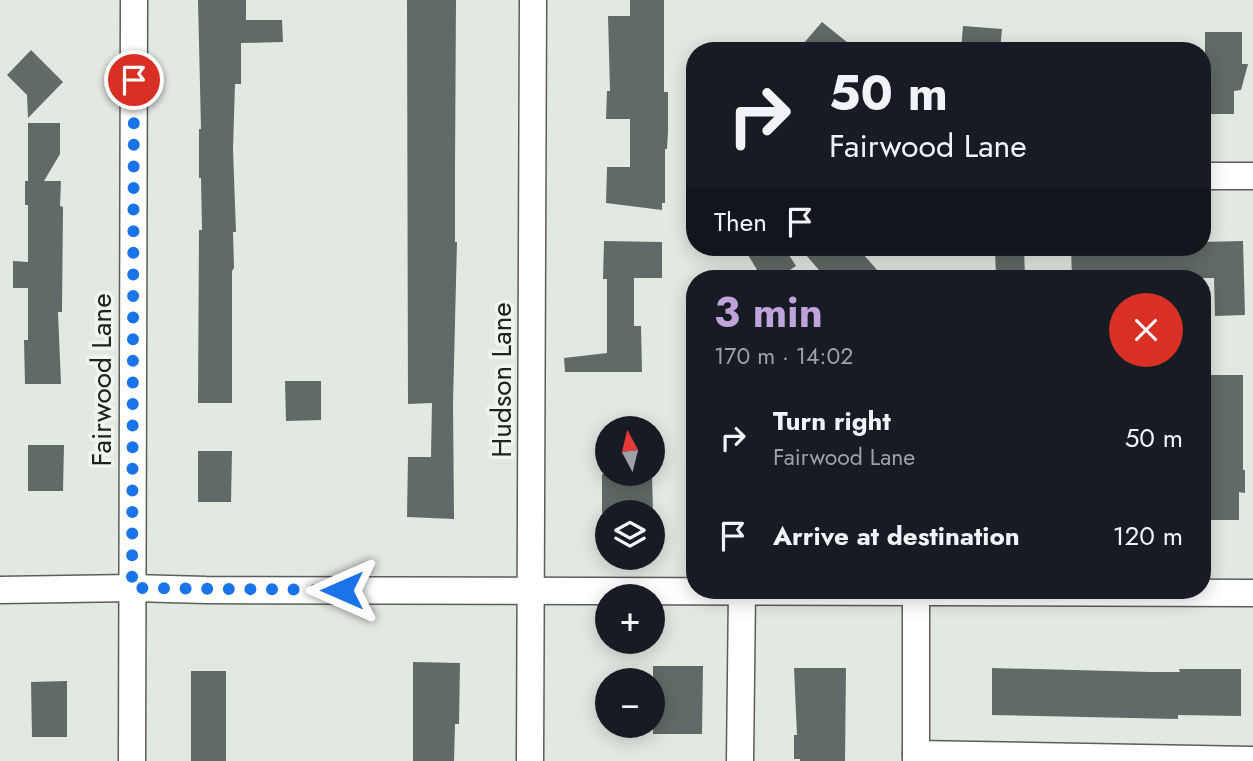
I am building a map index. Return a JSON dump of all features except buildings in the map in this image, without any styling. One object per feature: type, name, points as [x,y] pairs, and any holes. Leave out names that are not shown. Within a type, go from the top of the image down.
[{"type":"street","name":"Fairwood Lane","points":[[132,761],[134,0]]},
{"type":"street","name":"Hudson Lane","points":[[530,761],[533,591],[533,0]]},
{"type":"street","points":[[1211,176],[1253,176]]},
{"type":"street","points":[[0,590],[132,588],[686,591]]},
{"type":"street","points":[[1211,593],[1253,593]]},
{"type":"street","points":[[740,761],[742,599]]},
{"type":"street","points":[[916,599],[916,757],[1253,760]]},
{"type":"street","points":[[530,761],[542,761]]},
{"type":"route","points":[[134,80],[132,588],[342,590]]}]
